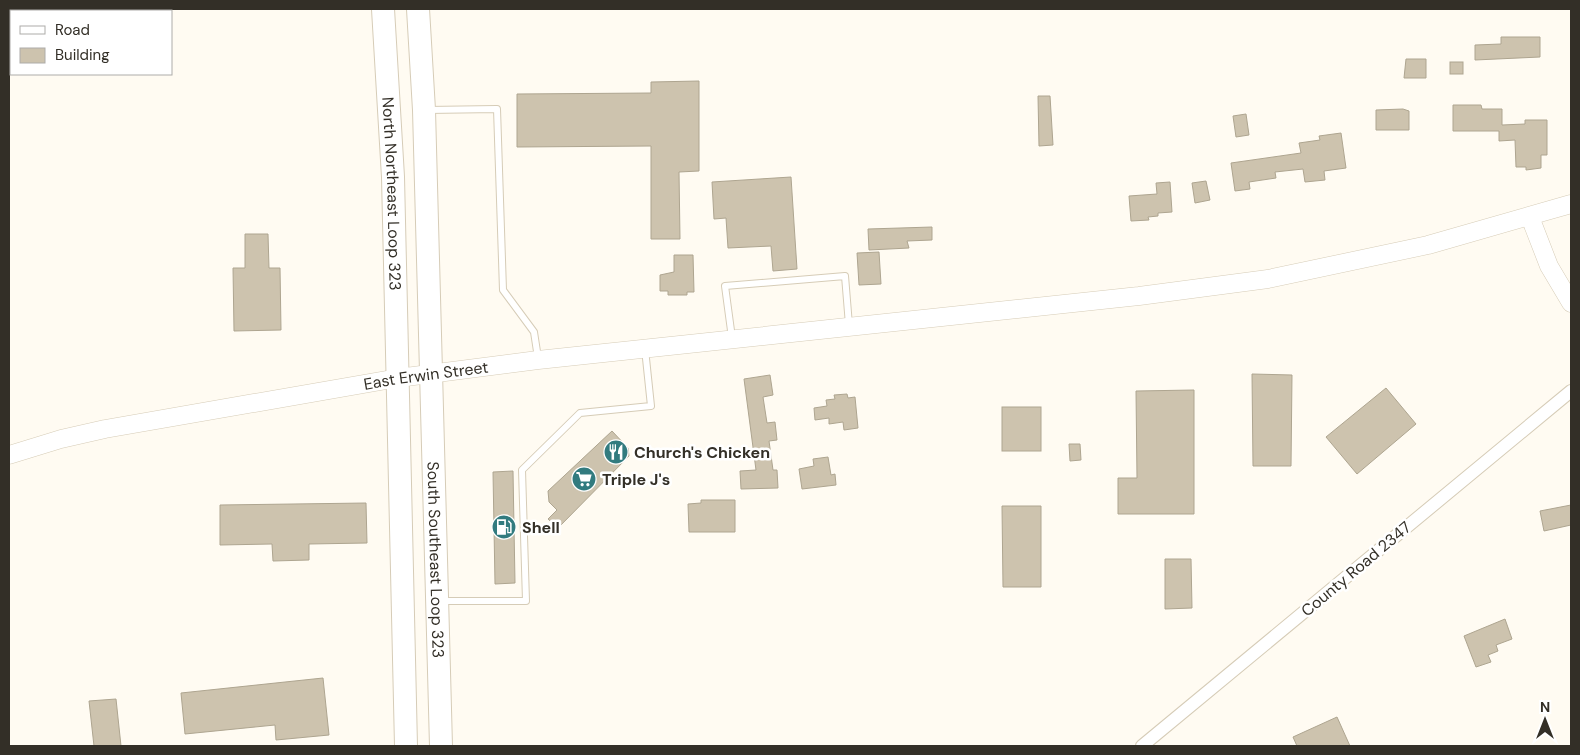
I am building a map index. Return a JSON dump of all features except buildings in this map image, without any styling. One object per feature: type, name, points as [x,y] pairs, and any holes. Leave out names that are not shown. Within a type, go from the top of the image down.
[{"type":"highway","name":"North Northeast Loop 323","points":[[383,9],[391,127],[398,378]]},
{"type":"highway","name":"North Northeast Loop 323","points":[[418,9],[424,110],[432,373]]},
{"type":"highway","name":"South Southeast Loop 323","points":[[432,373],[440,746]]},
{"type":"highway","name":"South Southeast Loop 323","points":[[398,378],[406,746]]},
{"type":"main road","name":"East Erwin Street","points":[[9,455],[62,439],[105,429],[432,373],[645,346],[1147,295],[1268,279],[1394,253],[1530,217],[1571,204]]},
{"type":"main road","points":[[1530,217],[1549,266],[1571,303]]},
{"type":"street","name":"County Road 2347","points":[[1142,746],[1571,391]]},
{"type":"lane","points":[[424,110],[497,109],[503,290],[534,332],[538,360]]},
{"type":"lane","points":[[732,338],[725,286],[845,276],[849,326]]},
{"type":"lane","points":[[438,601],[526,601],[522,470],[580,413],[651,406],[645,346]]},
{"type":"place","name":"Church's Chicken","points":[[616,452]]},
{"type":"place","name":"Triple J's","points":[[584,479]]},
{"type":"place","name":"Shell","points":[[504,527]]}]
